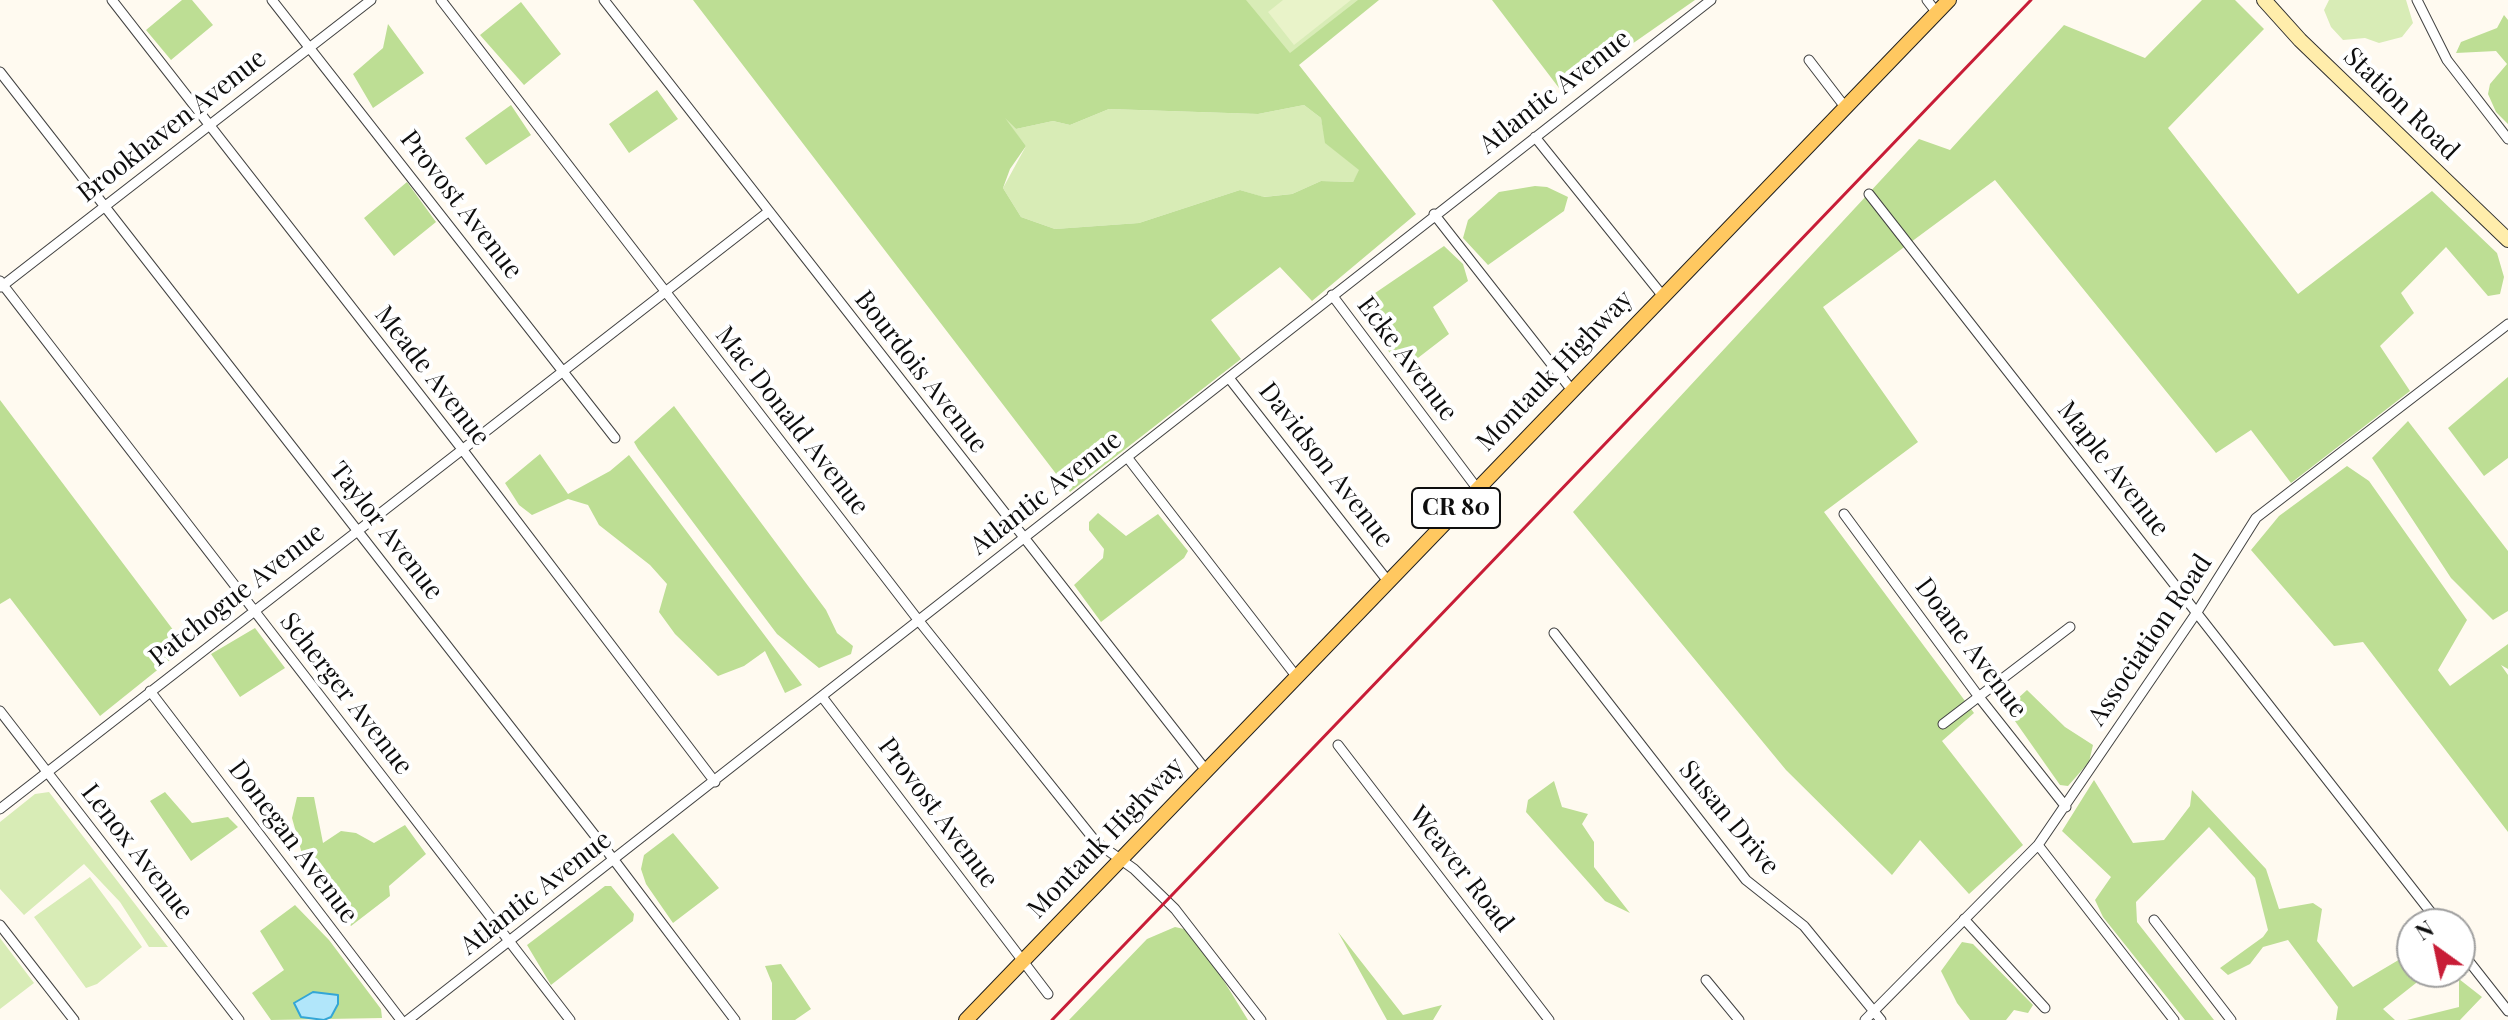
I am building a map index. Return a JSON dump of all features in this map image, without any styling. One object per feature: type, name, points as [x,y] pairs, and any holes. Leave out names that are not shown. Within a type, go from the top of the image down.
[{"type":"main road","name":"Montauk Highway","points":[[966,1020],[1476,487],[1949,0]]},
{"type":"main road","name":"Station Road","points":[[2265,0],[2300,40],[2508,240]]},
{"type":"street","name":"Meade Avenue","points":[[112,0],[462,449],[715,782]]},
{"type":"street","name":"Provost Avenue","points":[[272,0],[615,438]]},
{"type":"street","name":"Brookhaven Avenue","points":[[1,284],[371,0]]},
{"type":"street","name":"Mac Donald Avenue","points":[[441,0],[919,621],[1101,849],[1134,869],[1185,920],[1261,1020]]},
{"type":"street","name":"Bourdois Avenue","points":[[604,0],[1205,769]]},
{"type":"street","name":"Atlantic Avenue","points":[[408,1020],[1711,0]]},
{"type":"street","points":[[1927,0],[1937,13]]},
{"type":"street","points":[[2417,0],[2447,60],[2508,139]]},
{"type":"street","points":[[1809,60],[1845,107]]},
{"type":"street","name":"Taylor Avenue","points":[[0,72],[614,860],[735,1020]]},
{"type":"street","points":[[1535,137],[1662,295]]},
{"type":"street","name":"Maple Avenue","points":[[1869,194],[2428,908]]},
{"type":"street","name":"Patchogue Avenue","points":[[0,809],[252,610],[768,212]]},
{"type":"street","points":[[1434,214],[1571,389]]},
{"type":"street","name":"Scherger Avenue","points":[[1,284],[570,1020]]},
{"type":"street","name":"Ecke Avenue","points":[[1332,295],[1476,487]]},
{"type":"street","name":"Association Road","points":[[1865,1020],[2038,845],[2197,612],[2256,518],[2508,324]]},
{"type":"street","name":"Davidson Avenue","points":[[1229,378],[1387,580]]},
{"type":"street","points":[[1127,457],[1296,676]]},
{"type":"street","name":"Doane Avenue","points":[[1844,514],[1979,697],[2066,807]]},
{"type":"street","points":[[1943,724],[2070,627]]},
{"type":"street","name":"Susan Drive","points":[[1554,633],[1746,880],[1804,926],[1881,1020]]},
{"type":"street","name":"Donegan Avenue","points":[[150,691],[401,1020]]},
{"type":"street","name":"Provost Avenue","points":[[823,698],[1048,994]]},
{"type":"street","name":"Lenox Avenue","points":[[0,711],[239,1020]]},
{"type":"street","name":"Weaver Road","points":[[1338,745],[1549,1020]]},
{"type":"street","points":[[2038,845],[2174,1020]]},
{"type":"street","points":[[1964,919],[2045,1008]]},
{"type":"street","points":[[2154,920],[2231,1020]]},
{"type":"street","points":[[0,925],[74,1020]]},
{"type":"street","points":[[2476,970],[2508,1011]]},
{"type":"street","points":[[1706,980],[1739,1020]]},
{"type":"green space","points":[[182,0],[192,0],[213,25],[171,60],[146,30]]},
{"type":"green space","points":[[693,0],[1246,0],[1290,53],[1358,0],[1379,0],[1299,65],[1416,214],[1312,301],[1280,267],[1211,320],[1241,359],[1070,492]],"holes":[[[1304,105],[1321,118],[1325,143],[1359,170],[1353,182],[1321,181],[1292,194],[1264,197],[1240,190],[1139,223],[1055,229],[1021,217],[1003,188],[1010,169],[1026,146],[1005,118],[1016,129],[1053,121],[1070,125],[1109,109],[1258,114]]]},
{"type":"green space","points":[[1239,0],[1360,0],[1283,59]]},
{"type":"green space","points":[[1283,0],[1351,0],[1294,45],[1268,12]]},
{"type":"green space","points":[[1492,0],[1695,0],[1589,74],[1559,88]]},
{"type":"green space","points":[[2202,0],[2235,0],[2264,29],[2168,128],[2298,294],[2432,191],[2497,253],[2504,277],[2500,294],[2488,296],[2446,247],[2401,293],[2414,313],[2380,346],[2410,391],[2291,483],[2251,430],[2216,453],[1995,180],[1823,307],[1918,442],[1824,512],[1974,713],[1942,741],[2023,845],[1969,894],[1920,840],[1892,875],[1786,770],[1573,512],[1919,139],[1950,150],[2064,25],[2145,58]]},
{"type":"green space","points":[[2329,0],[2406,0],[2413,23],[2402,37],[2379,43],[2365,38],[2343,40],[2331,27],[2324,10]]},
{"type":"green space","points":[[521,2],[561,54],[524,85],[480,35]]},
{"type":"green space","points":[[2504,15],[2508,20],[2508,124],[2496,112],[2488,94],[2490,84],[2507,64],[2496,51],[2456,53],[2461,42],[2497,28]]},
{"type":"green space","points":[[388,24],[424,73],[373,108],[353,74],[383,48]]},
{"type":"green space","points":[[657,90],[678,119],[629,153],[609,124]]},
{"type":"green space","points":[[511,105],[531,135],[486,165],[465,138]]},
{"type":"green space","points":[[1304,105],[1321,118],[1326,143],[1360,170],[1353,182],[1321,181],[1292,194],[1263,197],[1240,190],[1139,223],[1055,229],[1021,217],[1003,188],[1026,146],[996,108],[1016,129],[1053,121],[1070,125],[1109,109],[1258,114]]},
{"type":"green space","points":[[407,182],[436,222],[394,256],[364,218]]},
{"type":"green space","points":[[1547,187],[1568,197],[1564,211],[1488,265],[1463,238],[1468,220],[1499,192]]},
{"type":"green space","points":[[1444,246],[1463,264],[1468,281],[1433,307],[1449,334],[1401,371],[1359,304]]},
{"type":"green space","points":[[2508,377],[2508,458],[2484,476],[2448,428]]},
{"type":"green space","points":[[0,400],[186,647],[100,716],[10,598],[0,604]]},
{"type":"green space","points":[[674,406],[826,610],[837,633],[853,646],[851,654],[819,668],[777,634],[638,449],[634,442]]},
{"type":"green space","points":[[2408,421],[2508,551],[2508,611],[2493,620],[2451,578],[2372,458]]},
{"type":"green space","points":[[540,454],[568,494],[610,471],[629,455],[802,685],[785,693],[765,651],[744,666],[718,676],[675,634],[659,612],[667,584],[650,565],[599,525],[588,505],[568,499],[532,515],[519,505],[505,483]]},
{"type":"green space","points":[[2347,466],[2369,481],[2467,620],[2438,670],[2450,686],[2508,644],[2508,669],[2501,665],[2508,675],[2508,832],[2363,642],[2334,646],[2251,550],[2279,516]]},
{"type":"green space","points":[[1098,513],[1126,536],[1158,514],[1188,551],[1184,558],[1101,622],[1074,585],[1103,558],[1104,549],[1089,530],[1089,522]]},
{"type":"green space","points":[[255,628],[285,668],[240,697],[211,654]]},
{"type":"green space","points":[[2027,690],[2065,727],[2093,745],[2089,762],[2068,786],[2060,785],[2010,714],[2016,700]]},
{"type":"green space","points":[[2094,780],[2133,843],[2164,840],[2190,806],[2192,790],[2266,869],[2279,909],[2313,903],[2322,909],[2317,941],[2353,987],[2396,961],[2396,988],[2410,988],[2383,1009],[2395,1020],[2336,1020],[2338,1007],[2288,940],[2263,947],[2250,964],[2228,975],[2220,968],[2268,930],[2255,878],[2209,827],[2136,902],[2137,922],[2214,1020],[2185,1020],[2103,917],[2095,900],[2111,877],[2062,831]]},
{"type":"green space","points":[[1554,781],[1562,807],[1588,814],[1582,824],[1594,842],[1594,867],[1630,913],[1605,901],[1526,812],[1528,800]]},
{"type":"green space","points":[[49,792],[168,947],[149,947],[120,902],[84,864],[24,915],[0,889],[0,822],[35,794]]},
{"type":"green space","points":[[165,792],[192,823],[228,817],[238,827],[191,861],[150,801]]},
{"type":"green space","points":[[297,797],[314,797],[323,843],[341,831],[356,833],[374,843],[405,825],[426,854],[389,886],[390,896],[351,926],[304,861],[292,818]]},
{"type":"green space","points":[[673,833],[719,888],[673,923],[646,884],[641,869],[644,855]]},
{"type":"green space","points":[[90,877],[142,947],[97,984],[86,988],[34,917]]},
{"type":"green space","points":[[605,886],[611,886],[634,914],[633,921],[551,985],[527,945]]},
{"type":"green space","points":[[295,905],[329,940],[381,1009],[382,1018],[271,1020],[252,993],[284,970],[260,931]]},
{"type":"green space","points":[[1175,927],[1193,931],[1248,1020],[1069,1020],[1147,939]]},
{"type":"green space","points":[[1338,932],[1403,1015],[1442,1005],[1433,1020],[1387,1020]]},
{"type":"green space","points":[[0,938],[34,983],[0,1009]]},
{"type":"green space","points":[[1962,942],[1973,944],[2033,1005],[2028,1013],[2014,1010],[2006,1020],[1970,1020],[1957,1003],[1941,971]]},
{"type":"green space","points":[[781,964],[811,1009],[795,1020],[772,1020],[772,983],[765,966]]},
{"type":"green space","points":[[2459,988],[2470,988],[2482,997],[2460,1020],[2407,1020],[2459,1007]]},
{"type":"water","points":[[313,992],[338,995],[338,1004],[331,1017],[324,1020],[301,1017],[294,1003]]},
{"type":"railway","points":[[1052,1020],[2031,0]]}]
